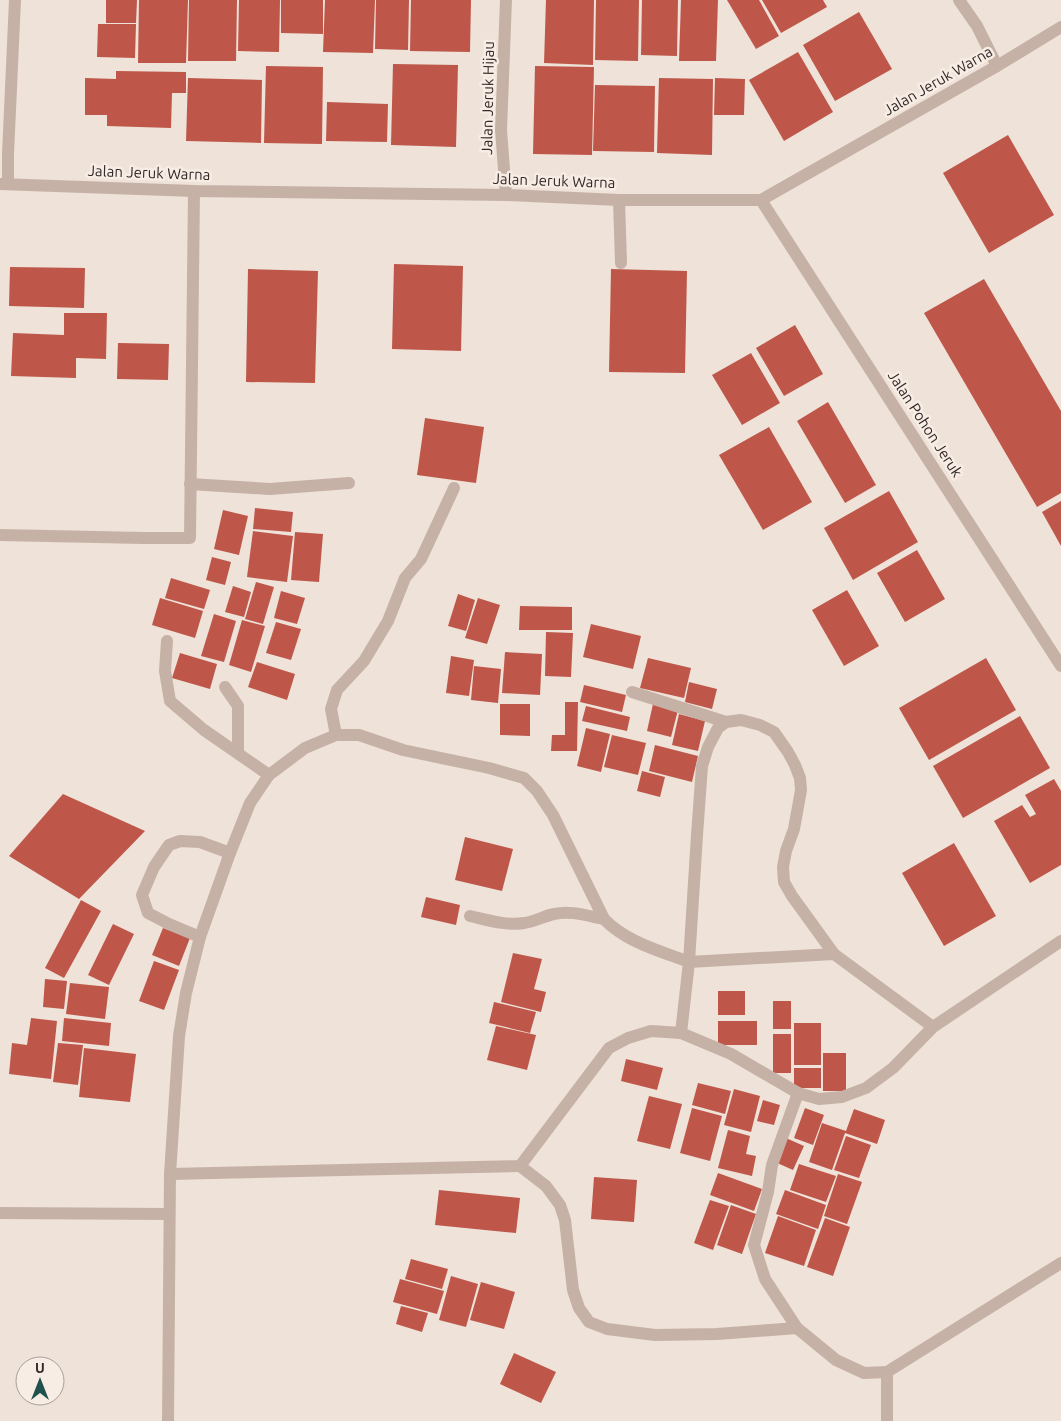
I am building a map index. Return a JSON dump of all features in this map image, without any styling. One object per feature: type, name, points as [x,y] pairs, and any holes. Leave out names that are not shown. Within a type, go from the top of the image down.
[{"type":"street","points":[[4,184],[8,154],[15,0]]},
{"type":"street","name":"Jalan Jeruk Hijau","points":[[506,0],[501,130],[506,195]]},
{"type":"street","points":[[960,0],[977,26],[997,66]]},
{"type":"street","name":"Jalan Jeruk Warna","points":[[4,184],[194,191],[506,195],[619,200],[761,200],[997,66],[1061,27]]},
{"type":"street","points":[[0,535],[190,538],[194,191]]},
{"type":"street","points":[[619,200],[620,263]]},
{"type":"street","name":"Jalan Pohon Jeruk","points":[[761,200],[1061,666]]},
{"type":"street","points":[[190,484],[270,489],[349,483]]},
{"type":"street","points":[[336,735],[331,709],[337,690],[364,661],[388,621],[405,578],[421,559],[454,488]]},
{"type":"street","points":[[167,641],[165,671],[170,701],[204,730],[269,774]]},
{"type":"street","points":[[225,687],[238,706],[238,753]]},
{"type":"street","points":[[632,692],[726,722],[741,720],[760,725],[774,732],[795,765],[800,778],[801,790],[794,829],[786,851],[783,867],[784,882],[834,954],[933,1027]]},
{"type":"street","points":[[681,1033],[690,962],[702,766],[708,746],[718,728],[726,722]]},
{"type":"street","points":[[168,1421],[170,1174],[179,1036],[186,993],[200,937],[250,803],[269,774],[305,748],[336,735],[359,735],[403,750],[489,768],[524,778],[537,791],[553,815],[604,919],[611,927],[633,940],[690,962],[834,954]]},
{"type":"street","points":[[200,937],[148,913],[142,895],[154,867],[169,845],[180,841],[200,842],[230,853]]},
{"type":"street","points":[[470,916],[515,924],[526,923],[556,913],[574,913],[604,919]]},
{"type":"street","points":[[520,1166],[609,1048],[628,1038],[651,1032],[681,1033],[731,1054],[798,1093],[819,1099],[842,1097],[866,1088],[893,1068],[933,1027],[1061,941]]},
{"type":"street","points":[[798,1093],[772,1165],[768,1192],[754,1245],[765,1279],[797,1328],[836,1360],[864,1373],[887,1372],[1061,1263]]},
{"type":"street","points":[[170,1174],[520,1166],[546,1186],[560,1205],[565,1220],[573,1290],[579,1308],[588,1322],[606,1329],[655,1335],[718,1334],[797,1328]]},
{"type":"street","points":[[0,1213],[169,1214]]},
{"type":"street","points":[[887,1372],[887,1421]]},
{"type":"building","points":[[106,0],[137,0],[136,23],[106,23]]},
{"type":"building","points":[[139,0],[188,0],[186,63],[138,63]]},
{"type":"building","points":[[189,0],[237,0],[236,61],[188,61]]},
{"type":"building","points":[[239,0],[280,0],[279,52],[238,51]]},
{"type":"building","points":[[281,0],[323,0],[323,34],[281,33]]},
{"type":"building","points":[[325,0],[375,0],[373,53],[323,52]]},
{"type":"building","points":[[376,0],[409,0],[408,50],[375,49]]},
{"type":"building","points":[[411,0],[471,0],[470,52],[410,51]]},
{"type":"building","points":[[546,0],[594,0],[593,65],[544,63]]},
{"type":"building","points":[[596,0],[639,0],[638,61],[595,60]]},
{"type":"building","points":[[642,0],[678,0],[677,56],[641,55]]},
{"type":"building","points":[[681,0],[718,0],[716,61],[679,61]]},
{"type":"building","points":[[727,0],[759,0],[779,36],[756,49]]},
{"type":"building","points":[[762,0],[823,0],[827,7],[781,33]]},
{"type":"building","points":[[859,12],[892,69],[835,101],[803,45]]},
{"type":"building","points":[[98,24],[136,24],[135,58],[97,57]]},
{"type":"building","points":[[798,52],[833,112],[784,141],[749,80]]},
{"type":"building","points":[[393,64],[458,65],[456,147],[391,145]]},
{"type":"building","points":[[266,66],[323,67],[322,144],[264,143]]},
{"type":"building","points":[[535,66],[594,67],[592,155],[533,154]]},
{"type":"building","points":[[116,71],[186,72],[186,93],[172,93],[171,128],[107,126],[107,115],[85,115],[85,78],[116,79]]},
{"type":"building","points":[[188,78],[262,80],[261,143],[186,141]]},
{"type":"building","points":[[659,78],[713,79],[712,155],[657,153]]},
{"type":"building","points":[[715,78],[745,79],[744,115],[714,115]]},
{"type":"building","points":[[595,85],[655,86],[654,152],[593,151]]},
{"type":"building","points":[[327,102],[388,104],[387,142],[326,141]]},
{"type":"building","points":[[1008,135],[1054,215],[989,253],[943,173]]},
{"type":"building","points":[[394,264],[463,266],[461,351],[392,349]]},
{"type":"building","points":[[10,267],[85,268],[84,308],[9,306]]},
{"type":"building","points":[[248,269],[318,271],[315,383],[246,382]]},
{"type":"building","points":[[611,269],[687,271],[685,373],[609,372]]},
{"type":"building","points":[[984,279],[1061,411],[1061,493],[1037,507],[924,313]]},
{"type":"building","points":[[64,313],[107,313],[106,359],[76,358],[76,378],[11,376],[13,333],[64,335]]},
{"type":"building","points":[[795,325],[823,374],[784,396],[756,348]]},
{"type":"building","points":[[118,343],[169,344],[168,380],[117,379]]},
{"type":"building","points":[[751,353],[780,403],[742,425],[712,375]]},
{"type":"building","points":[[828,402],[876,485],[845,503],[797,421]]},
{"type":"building","points":[[425,418],[484,427],[476,483],[417,475]]},
{"type":"building","points":[[769,427],[812,502],[763,530],[719,455]]},
{"type":"building","points":[[889,491],[918,542],[853,580],[824,528]]},
{"type":"building","points":[[1061,501],[1061,546],[1042,512]]},
{"type":"building","points":[[255,508],[293,512],[291,532],[253,529]]},
{"type":"building","points":[[223,510],[248,516],[239,555],[214,549]]},
{"type":"building","points":[[253,531],[293,536],[287,582],[247,577]]},
{"type":"building","points":[[295,532],[323,534],[319,582],[291,580]]},
{"type":"building","points":[[917,550],[945,599],[905,622],[877,573]]},
{"type":"building","points":[[212,557],[231,562],[225,585],[206,580]]},
{"type":"building","points":[[171,578],[210,590],[204,609],[165,598]]},
{"type":"building","points":[[256,582],[274,587],[263,624],[245,619]]},
{"type":"building","points":[[233,586],[251,592],[244,617],[225,612]]},
{"type":"building","points":[[847,590],[879,646],[844,666],[812,610]]},
{"type":"building","points":[[281,591],[305,598],[297,624],[274,618]]},
{"type":"building","points":[[458,594],[475,600],[466,631],[448,626]]},
{"type":"building","points":[[160,598],[203,611],[195,638],[152,625]]},
{"type":"building","points":[[478,598],[500,605],[487,644],[465,638]]},
{"type":"building","points":[[520,606],[572,607],[572,630],[519,630]]},
{"type":"building","points":[[214,614],[236,621],[224,662],[201,656]]},
{"type":"building","points":[[242,620],[265,626],[251,672],[229,665]]},
{"type":"building","points":[[276,622],[301,629],[291,660],[266,653]]},
{"type":"building","points":[[591,624],[641,636],[633,669],[583,657]]},
{"type":"building","points":[[546,632],[573,633],[571,677],[545,676]]},
{"type":"building","points":[[505,652],[542,654],[540,695],[502,693]]},
{"type":"building","points":[[180,653],[217,664],[210,689],[172,678]]},
{"type":"building","points":[[451,656],[474,660],[469,696],[446,693]]},
{"type":"building","points":[[648,658],[691,668],[684,698],[640,688]]},
{"type":"building","points":[[986,658],[1016,710],[929,760],[899,708]]},
{"type":"building","points":[[257,662],[295,674],[287,700],[248,687]]},
{"type":"building","points":[[474,666],[501,669],[498,703],[471,700]]},
{"type":"building","points":[[689,682],[717,689],[712,709],[685,702]]},
{"type":"building","points":[[584,685],[626,695],[622,712],[580,702]]},
{"type":"building","points":[[565,702],[578,702],[577,751],[551,751],[552,735],[565,735]]},
{"type":"building","points":[[500,704],[530,704],[530,736],[500,735]]},
{"type":"building","points":[[653,704],[678,710],[671,737],[647,731]]},
{"type":"building","points":[[586,706],[630,717],[627,731],[582,721]]},
{"type":"building","points":[[679,714],[705,721],[698,751],[672,745]]},
{"type":"building","points":[[1020,716],[1050,768],[963,818],[933,766]]},
{"type":"building","points":[[586,728],[610,734],[601,772],[577,766]]},
{"type":"building","points":[[612,735],[646,743],[638,775],[604,767]]},
{"type":"building","points":[[655,745],[698,756],[692,782],[649,771]]},
{"type":"building","points":[[642,771],[665,777],[660,797],[637,791]]},
{"type":"building","points":[[1054,779],[1061,791],[1061,865],[1030,883],[994,821],[1022,805],[1030,817],[1036,814],[1025,795]]},
{"type":"building","points":[[63,794],[145,831],[79,899],[9,856]]},
{"type":"building","points":[[465,837],[513,849],[502,891],[455,880]]},
{"type":"building","points":[[954,843],[996,916],[944,946],[902,873]]},
{"type":"building","points":[[426,897],[460,905],[456,925],[421,917]]},
{"type":"building","points":[[81,900],[101,911],[64,978],[45,968]]},
{"type":"building","points":[[113,924],[134,934],[109,985],[88,975]]},
{"type":"building","points":[[163,928],[190,938],[179,966],[152,955]]},
{"type":"building","points":[[513,953],[542,959],[534,989],[546,992],[541,1012],[501,1002]]},
{"type":"building","points":[[154,961],[179,970],[164,1010],[139,1001]]},
{"type":"building","points":[[45,979],[67,981],[64,1009],[43,1007]]},
{"type":"building","points":[[70,983],[109,987],[105,1019],[66,1014]]},
{"type":"building","points":[[718,991],[745,991],[745,1015],[718,1015]]},
{"type":"building","points":[[773,1001],[791,1001],[791,1029],[773,1029]]},
{"type":"building","points":[[494,1002],[536,1012],[530,1033],[489,1023]]},
{"type":"building","points":[[31,1018],[57,1021],[51,1079],[9,1074],[12,1043],[27,1045]]},
{"type":"building","points":[[64,1018],[111,1023],[109,1046],[62,1041]]},
{"type":"building","points":[[718,1021],[757,1021],[757,1045],[718,1045]]},
{"type":"building","points":[[794,1023],[821,1023],[821,1065],[794,1065]]},
{"type":"building","points":[[496,1026],[536,1035],[527,1070],[487,1060]]},
{"type":"building","points":[[773,1034],[791,1034],[791,1073],[773,1073]]},
{"type":"building","points":[[58,1043],[83,1045],[78,1085],[53,1082]]},
{"type":"building","points":[[84,1048],[136,1054],[130,1102],[79,1097]]},
{"type":"building","points":[[823,1053],[846,1053],[846,1091],[823,1091]]},
{"type":"building","points":[[626,1059],[663,1068],[657,1090],[621,1081]]},
{"type":"building","points":[[794,1068],[821,1068],[821,1088],[794,1088]]},
{"type":"building","points":[[698,1083],[731,1091],[725,1114],[692,1105]]},
{"type":"building","points":[[734,1089],[760,1096],[751,1132],[724,1125]]},
{"type":"building","points":[[649,1096],[682,1104],[670,1149],[637,1141]]},
{"type":"building","points":[[763,1100],[780,1105],[774,1125],[757,1121]]},
{"type":"building","points":[[692,1108],[722,1116],[710,1161],[680,1153]]},
{"type":"building","points":[[805,1108],[824,1115],[813,1145],[794,1138]]},
{"type":"building","points":[[854,1109],[885,1120],[877,1144],[845,1133],[832,1170],[809,1162],[822,1123],[846,1131]]},
{"type":"building","points":[[728,1130],[750,1136],[746,1154],[756,1156],[752,1176],[718,1168]]},
{"type":"building","points":[[846,1136],[871,1145],[859,1178],[834,1170]]},
{"type":"building","points":[[786,1138],[804,1146],[793,1170],[775,1162]]},
{"type":"building","points":[[799,1164],[836,1176],[826,1202],[790,1190]]},
{"type":"building","points":[[718,1173],[762,1189],[754,1211],[710,1195]]},
{"type":"building","points":[[838,1174],[862,1182],[847,1224],[824,1216]]},
{"type":"building","points":[[594,1177],[637,1180],[634,1222],[591,1219]]},
{"type":"building","points":[[439,1190],[520,1198],[516,1233],[435,1225]]},
{"type":"building","points":[[785,1190],[826,1205],[818,1229],[776,1214]]},
{"type":"building","points":[[710,1200],[729,1206],[713,1250],[694,1243]]},
{"type":"building","points":[[731,1205],[756,1214],[742,1254],[717,1245]]},
{"type":"building","points":[[778,1216],[816,1230],[804,1266],[765,1253]]},
{"type":"building","points":[[825,1218],[850,1227],[833,1276],[807,1267]]},
{"type":"building","points":[[411,1259],[448,1269],[442,1289],[405,1279]]},
{"type":"building","points":[[451,1276],[478,1284],[466,1327],[439,1320]]},
{"type":"building","points":[[400,1279],[444,1291],[437,1314],[393,1302]]},
{"type":"building","points":[[481,1282],[515,1292],[504,1329],[470,1320]]},
{"type":"building","points":[[401,1306],[428,1313],[422,1332],[396,1324]]},
{"type":"building","points":[[514,1353],[556,1372],[541,1403],[500,1384]]}]
